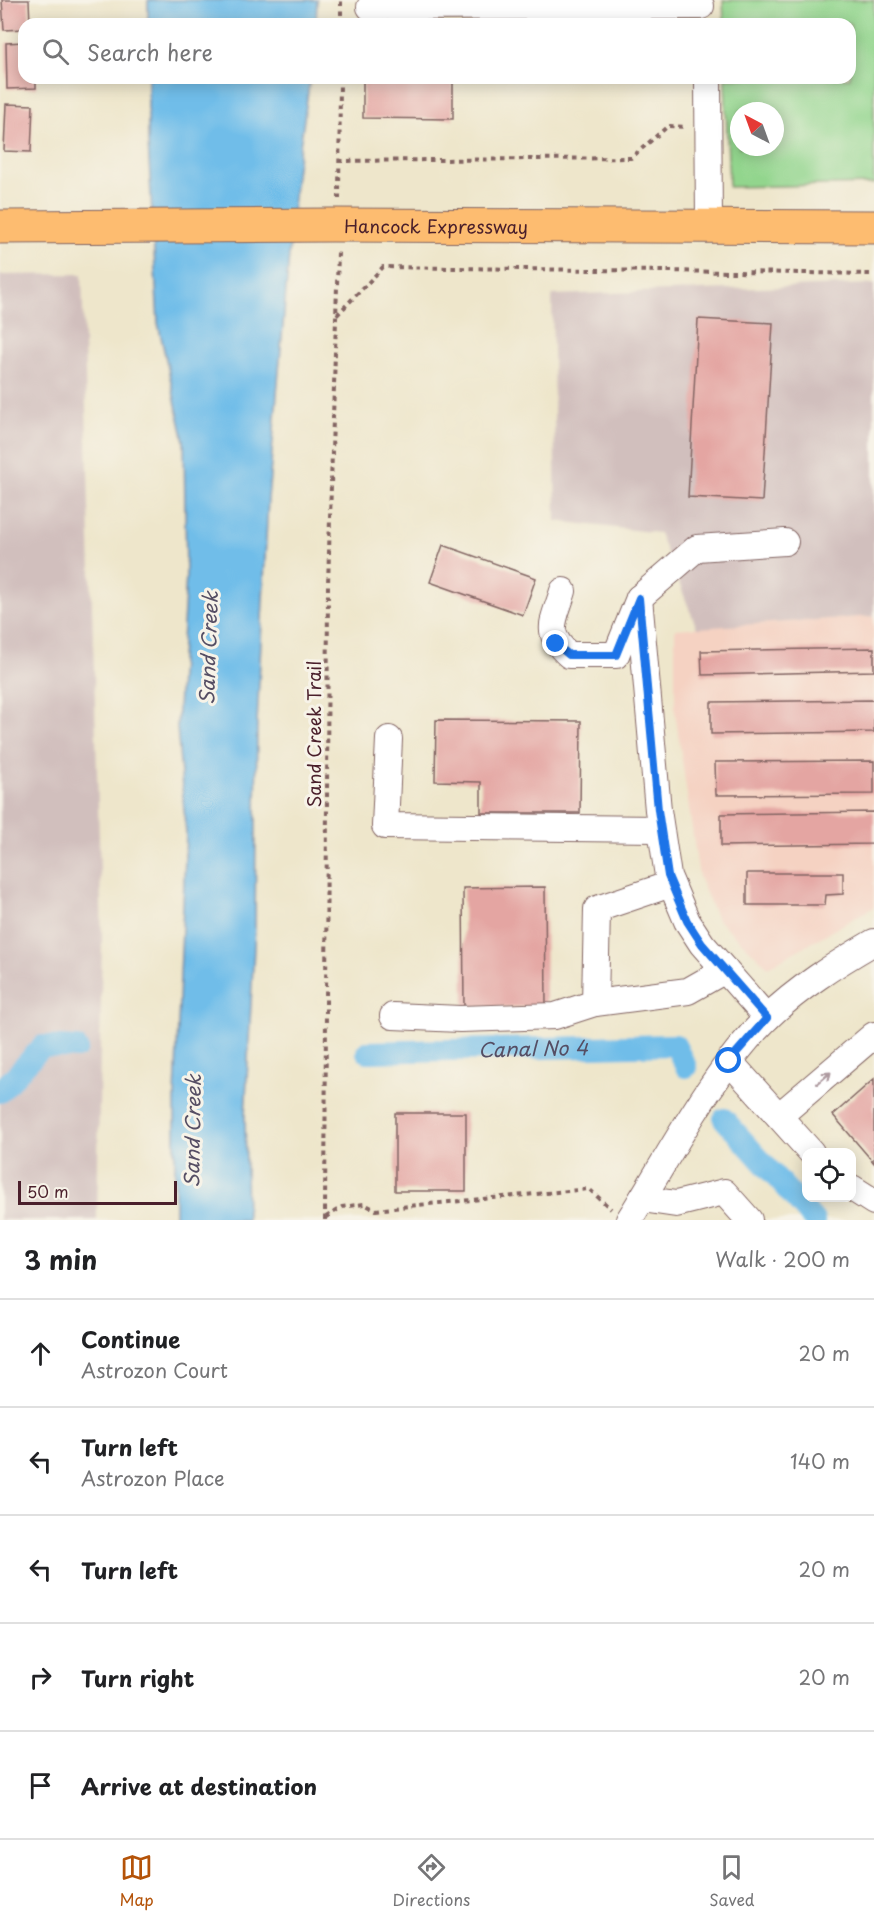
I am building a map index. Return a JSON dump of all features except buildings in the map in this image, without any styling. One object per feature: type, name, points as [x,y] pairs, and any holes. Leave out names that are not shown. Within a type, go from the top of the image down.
[{"type":"main road","name":"Hancock Expressway","points":[[0,227],[336,224],[874,227]]},
{"type":"street","points":[[370,7],[494,3],[701,10]]},
{"type":"street","points":[[708,84],[709,226]]},
{"type":"street","points":[[563,591],[552,628],[556,644],[569,655],[616,655],[639,598],[697,548],[785,542]]},
{"type":"street","points":[[639,598],[660,830],[668,876],[692,929],[702,944],[767,1018]]},
{"type":"street","points":[[389,739],[385,826],[660,830]]},
{"type":"street","points":[[595,1004],[597,909],[671,884]]},
{"type":"street","points":[[629,1210],[729,1061],[767,1018],[817,977],[874,942]]},
{"type":"street","points":[[393,1016],[460,1019],[555,1016],[595,1004],[688,992],[725,970]]},
{"type":"street","points":[[779,1116],[874,1035]]},
{"type":"street","points":[[729,1061],[807,1148]]},
{"type":"street","points":[[856,1191],[874,1202]]},
{"type":"street","points":[[629,1210],[676,1204],[724,1192],[749,1220]]},
{"type":"path","points":[[341,0],[341,18]]},
{"type":"path","name":"Sand Creek Trail","points":[[325,1219],[328,597],[340,84]]},
{"type":"path","points":[[339,161],[631,158],[668,126],[709,129]]},
{"type":"path","points":[[336,316],[383,267],[874,274]]},
{"type":"path","points":[[325,1219],[342,1207],[364,1204],[376,1210],[589,1189],[629,1210]]},
{"type":"shaded area","points":[[82,274],[102,938],[97,1220],[0,1220],[0,275]]},
{"type":"shaded area","points":[[874,284],[874,616],[697,628],[659,533],[556,521],[552,295]]},
{"type":"shaded area","points":[[874,616],[874,907],[768,967],[717,919],[699,877],[675,712],[675,629]]},
{"type":"green space","points":[[723,0],[874,0],[874,184],[729,187],[725,84],[856,84],[856,18],[724,18]]},
{"type":"water","points":[[148,0],[317,0],[316,18],[148,18]]},
{"type":"water","name":"Sand Creek","points":[[148,84],[309,84],[296,174],[268,499],[257,723],[255,928],[245,1117],[247,1220],[175,1220],[175,1096],[186,833],[177,727],[186,575],[184,441],[158,323],[148,142]]},
{"type":"waterway","name":"Canal No 4","points":[[367,1052],[675,1045],[686,1067]]},
{"type":"waterway","name":"Canal No 4","points":[[0,1092],[43,1046],[77,1048]]},
{"type":"waterway","name":"Canal No 4","points":[[724,1119],[814,1220]]},
{"type":"route","points":[[556,644],[569,655],[616,655],[639,598],[658,810],[668,876],[687,921],[702,944],[767,1018],[729,1061]]}]
